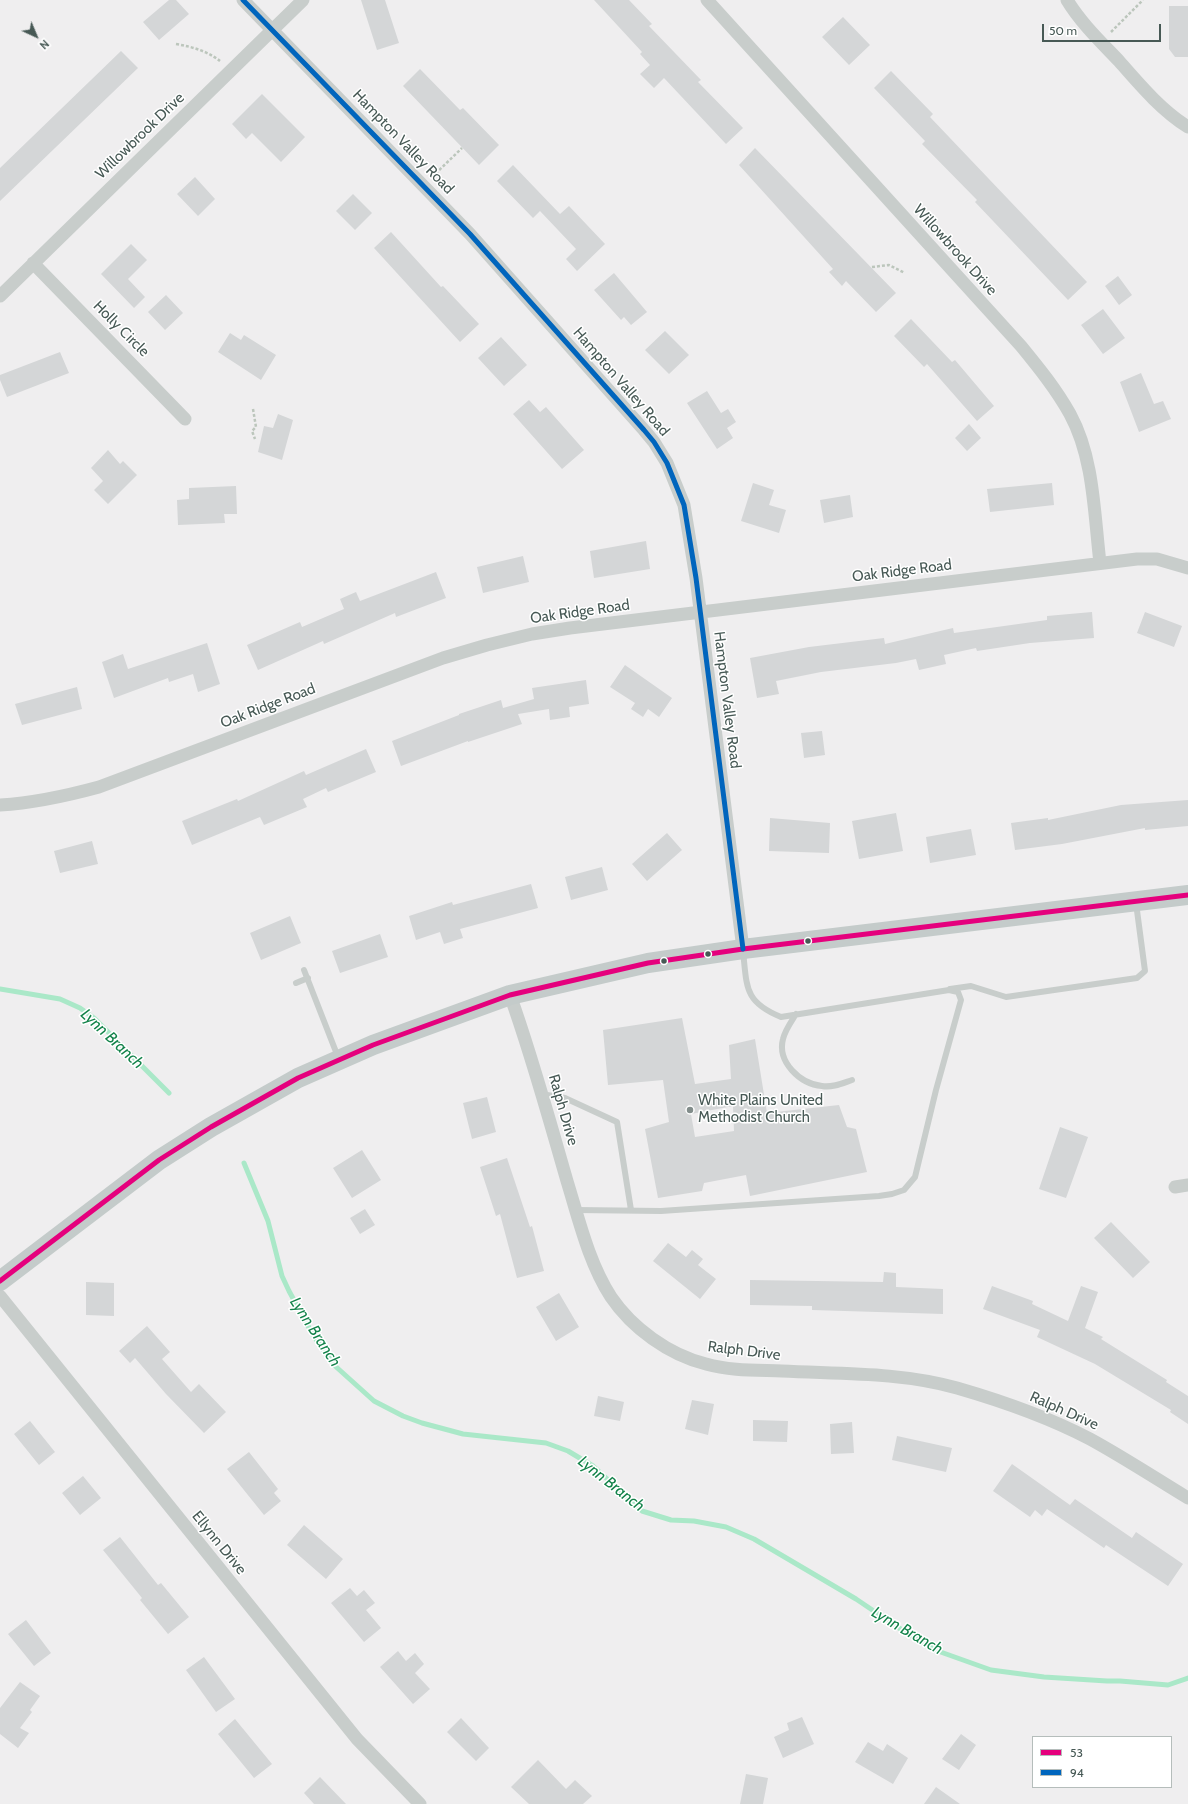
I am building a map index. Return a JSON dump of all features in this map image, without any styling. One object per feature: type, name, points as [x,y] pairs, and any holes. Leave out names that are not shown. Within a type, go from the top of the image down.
[{"type":"main road","points":[[0,1281],[133,1180],[178,1148],[211,1127],[271,1093],[298,1078],[373,1045],[510,995],[648,963],[1188,895]]},
{"type":"street","name":"Hampton Valley Road","points":[[243,0],[470,234],[654,442],[667,463],[684,505],[700,612],[743,950]]},
{"type":"street","name":"Willowbrook Drive","points":[[0,296],[303,0]]},
{"type":"street","name":"Willowbrook Drive","points":[[707,0],[1021,346],[1056,390],[1070,415],[1090,474],[1100,563]]},
{"type":"street","points":[[1068,0],[1074,11],[1157,103],[1188,127]]},
{"type":"street","name":"Holly Circle","points":[[33,263],[185,419]]},
{"type":"street","name":"Oak Ridge Road","points":[[0,805],[19,804],[54,798],[99,787],[437,660],[487,645],[559,630],[1137,559],[1157,559],[1188,568]]},
{"type":"street","name":"Ralph Drive","points":[[510,995],[522,1027],[576,1210],[594,1264],[611,1297],[620,1309],[663,1346],[683,1356],[706,1364],[741,1370],[894,1376],[956,1388],[1011,1405],[1069,1430],[1090,1440],[1188,1498]]},
{"type":"street","points":[[1174,1187],[1188,1185]]},
{"type":"street","name":"Ellynn Drive","points":[[0,1296],[356,1740],[420,1804]]},
{"type":"lane","points":[[743,950],[747,987],[752,999],[770,1012],[782,1016],[971,986],[1006,997],[1137,978],[1145,971],[1136,902]]},
{"type":"lane","points":[[304,970],[340,1060]]},
{"type":"lane","points":[[296,983],[308,978]]},
{"type":"lane","points":[[576,1210],[661,1211],[879,1196],[904,1190],[916,1177],[936,1090],[961,1000],[958,992],[949,990]]},
{"type":"lane","points":[[796,1014],[783,1039],[785,1058],[793,1072],[811,1084],[823,1087],[852,1080]]},
{"type":"lane","points":[[541,1094],[565,1098],[617,1122],[620,1130],[631,1210]]},
{"type":"path","points":[[1101,42],[1143,0]]},
{"type":"path","points":[[176,44],[192,46],[212,55],[231,70]]},
{"type":"path","points":[[423,186],[462,148]]},
{"type":"path","points":[[872,267],[889,265],[905,273]]},
{"type":"path","points":[[253,409],[256,427],[252,431],[255,439]]},
{"type":"building","points":[[169,0],[176,0],[189,14],[159,40],[143,22]]},
{"type":"building","points":[[361,0],[385,0],[399,43],[377,50]]},
{"type":"building","points":[[594,0],[629,0],[652,24],[649,26],[701,80],[698,82],[743,128],[726,144],[664,78],[654,88],[640,74],[650,65],[640,54],[642,52]]},
{"type":"building","points":[[1169,6],[1188,6],[1188,57],[1175,57],[1169,49]]},
{"type":"building","points":[[843,17],[870,45],[849,65],[822,37]]},
{"type":"building","points":[[121,51],[138,68],[0,201],[0,168]]},
{"type":"building","points":[[420,69],[460,110],[463,108],[499,145],[479,165],[403,86]]},
{"type":"building","points":[[891,71],[933,114],[930,117],[1087,282],[1068,300],[975,202],[977,200],[922,144],[925,141],[874,88]]},
{"type":"building","points":[[262,94],[305,137],[281,162],[252,133],[246,139],[232,124]]},
{"type":"building","points":[[755,148],[896,293],[876,312],[846,281],[842,286],[829,272],[833,269],[739,165]]},
{"type":"building","points":[[513,165],[560,214],[569,206],[605,244],[577,271],[566,259],[576,249],[540,211],[533,218],[497,181]]},
{"type":"building","points":[[195,177],[215,199],[198,216],[177,194]]},
{"type":"building","points":[[353,194],[372,213],[355,230],[336,211]]},
{"type":"building","points":[[391,232],[441,287],[443,286],[479,324],[460,342],[374,248]]},
{"type":"building","points":[[131,244],[147,260],[128,279],[145,297],[134,308],[101,274]]},
{"type":"building","points":[[614,273],[647,312],[631,325],[624,317],[621,320],[594,290]]},
{"type":"building","points":[[1118,276],[1132,295],[1119,305],[1105,286]]},
{"type":"building","points":[[166,295],[183,313],[165,330],[148,312]]},
{"type":"building","points":[[1103,309],[1125,338],[1103,354],[1081,325]]},
{"type":"building","points":[[911,319],[952,362],[955,360],[994,406],[977,421],[927,364],[924,367],[894,336]]},
{"type":"building","points":[[665,331],[689,355],[669,374],[645,350]]},
{"type":"building","points":[[230,333],[241,340],[244,335],[276,355],[261,380],[218,352]]},
{"type":"building","points":[[501,337],[527,365],[504,386],[478,358]]},
{"type":"building","points":[[60,352],[69,373],[7,397],[0,380],[0,375]]},
{"type":"building","points":[[1141,373],[1154,404],[1163,401],[1171,419],[1139,432],[1120,382]]},
{"type":"building","points":[[707,391],[721,413],[728,409],[736,422],[727,428],[733,438],[717,449],[687,403]]},
{"type":"building","points":[[529,400],[540,412],[546,407],[584,450],[562,469],[513,414]]},
{"type":"building","points":[[278,414],[293,420],[282,460],[258,452],[264,426],[273,428]]},
{"type":"building","points":[[969,424],[981,438],[967,451],[955,438]]},
{"type":"building","points":[[108,450],[120,464],[123,461],[137,475],[108,504],[94,490],[103,481],[91,468]]},
{"type":"building","points":[[753,483],[774,490],[769,505],[786,510],[779,533],[741,521]]},
{"type":"building","points":[[1052,483],[1054,505],[990,512],[987,489]]},
{"type":"building","points":[[236,486],[237,514],[224,514],[225,523],[178,525],[177,500],[189,499],[189,488]]},
{"type":"building","points":[[850,495],[853,517],[824,523],[820,500]]},
{"type":"building","points":[[646,541],[650,569],[594,578],[590,551]]},
{"type":"building","points":[[523,556],[529,582],[483,593],[477,567]]},
{"type":"building","points":[[436,572],[446,598],[396,617],[395,613],[324,644],[323,641],[258,670],[247,645],[300,622],[302,627],[344,609],[340,599],[356,592],[360,601]]},
{"type":"building","points":[[1092,612],[1094,638],[1030,643],[977,651],[976,648],[944,655],[946,664],[919,670],[916,659],[896,663],[821,672],[776,681],[779,694],[757,698],[750,658],[809,647],[884,638],[885,644],[953,628],[954,633],[1047,620],[1047,616]]},
{"type":"building","points":[[1145,612],[1182,626],[1174,647],[1137,633]]},
{"type":"building","points":[[207,643],[220,684],[198,692],[193,674],[169,682],[168,678],[114,698],[102,662],[123,654],[128,669]]},
{"type":"building","points":[[625,665],[672,698],[659,717],[648,709],[643,717],[631,709],[635,703],[610,687]]},
{"type":"building","points":[[586,680],[589,704],[569,707],[570,717],[550,720],[549,709],[518,714],[522,724],[468,741],[401,766],[392,741],[459,714],[501,700],[503,708],[534,699],[532,688]]},
{"type":"building","points":[[77,687],[82,709],[22,725],[15,704]]},
{"type":"building","points":[[822,731],[825,755],[804,758],[801,733]]},
{"type":"building","points":[[366,749],[376,772],[328,792],[326,788],[303,799],[307,807],[264,825],[260,817],[192,845],[182,821],[237,799],[238,801],[304,771],[306,775]]},
{"type":"building","points":[[1188,800],[1188,826],[1145,830],[1145,828],[1062,844],[1015,850],[1011,823],[1048,818],[1048,820],[1121,805]]},
{"type":"building","points":[[896,813],[903,851],[859,859],[852,821]]},
{"type":"building","points":[[770,818],[830,823],[829,853],[769,851]]},
{"type":"building","points":[[971,829],[976,855],[930,863],[926,837]]},
{"type":"building","points":[[667,833],[682,850],[647,881],[632,864]]},
{"type":"building","points":[[92,841],[98,864],[60,873],[54,851]]},
{"type":"building","points":[[602,867],[608,890],[571,900],[565,877]]},
{"type":"building","points":[[531,884],[538,908],[460,929],[463,938],[444,944],[440,932],[416,940],[409,916],[452,902],[453,905]]},
{"type":"building","points":[[290,916],[301,943],[261,960],[250,933]]},
{"type":"building","points":[[380,934],[388,957],[340,973],[332,951]]},
{"type":"building","name":"White Plains United Methodist Church","points":[[682,1018],[695,1084],[731,1079],[729,1045],[755,1039],[767,1113],[839,1105],[847,1127],[856,1129],[867,1172],[750,1196],[746,1175],[704,1183],[702,1191],[658,1198],[645,1129],[669,1122],[663,1080],[608,1085],[603,1030]],"holes":[[[733,1106],[734,1131],[695,1137],[691,1114]]]},
{"type":"building","points":[[487,1097],[496,1132],[472,1139],[463,1103]]},
{"type":"building","points":[[1060,1127],[1088,1137],[1066,1198],[1039,1189]]},
{"type":"building","points":[[362,1150],[381,1180],[352,1198],[333,1168]]},
{"type":"building","points":[[507,1158],[530,1227],[532,1226],[544,1271],[517,1278],[500,1214],[496,1216],[480,1167]]},
{"type":"building","points":[[365,1209],[375,1225],[360,1234],[350,1218]]},
{"type":"building","points":[[1111,1222],[1150,1262],[1133,1278],[1094,1238]]},
{"type":"building","points":[[668,1243],[686,1257],[692,1250],[703,1259],[698,1265],[716,1279],[700,1299],[653,1261]]},
{"type":"building","points":[[884,1272],[896,1273],[896,1287],[943,1289],[943,1314],[812,1310],[812,1306],[750,1305],[750,1280],[883,1282]]},
{"type":"building","points":[[86,1282],[114,1283],[114,1316],[86,1315]]},
{"type":"building","points":[[992,1286],[1033,1301],[1032,1304],[1068,1321],[1081,1286],[1098,1292],[1085,1328],[1103,1337],[1101,1339],[1167,1380],[1166,1382],[1188,1396],[1188,1424],[1170,1412],[1171,1410],[1095,1364],[1037,1337],[1040,1330],[983,1309]]},
{"type":"building","points":[[559,1293],[579,1327],[556,1341],[536,1307]]},
{"type":"building","points":[[147,1326],[170,1352],[162,1359],[191,1392],[199,1384],[226,1412],[204,1433],[166,1394],[135,1358],[130,1363],[119,1351]]},
{"type":"building","points":[[598,1396],[624,1402],[620,1421],[594,1416]]},
{"type":"building","points":[[692,1400],[714,1404],[708,1435],[685,1429]]},
{"type":"building","points":[[753,1420],[788,1421],[787,1442],[753,1441]]},
{"type":"building","points":[[30,1421],[55,1452],[39,1465],[14,1434]]},
{"type":"building","points":[[852,1422],[854,1453],[831,1454],[830,1424]]},
{"type":"building","points":[[897,1436],[952,1448],[946,1472],[892,1460]]},
{"type":"building","points":[[249,1452],[278,1489],[274,1493],[281,1501],[264,1515],[227,1469]]},
{"type":"building","points":[[1012,1464],[1070,1505],[1075,1499],[1132,1538],[1136,1532],[1183,1564],[1168,1586],[1106,1545],[1104,1548],[1047,1509],[1042,1516],[1035,1510],[1030,1517],[993,1491]]},
{"type":"building","points":[[83,1476],[101,1498],[80,1515],[62,1493]]},
{"type":"building","points":[[304,1525],[343,1559],[326,1579],[287,1545]]},
{"type":"building","points":[[120,1537],[158,1585],[161,1583],[189,1617],[168,1634],[140,1600],[142,1598],[103,1550]]},
{"type":"building","points":[[350,1588],[357,1596],[364,1590],[375,1603],[366,1610],[381,1628],[364,1642],[331,1603]]},
{"type":"building","points":[[26,1620],[51,1653],[34,1666],[8,1634]]},
{"type":"building","points":[[398,1651],[406,1661],[415,1653],[424,1664],[415,1673],[430,1689],[413,1704],[380,1667]]},
{"type":"building","points":[[204,1657],[235,1699],[216,1712],[186,1670]]},
{"type":"building","points":[[20,1682],[40,1696],[30,1710],[32,1712],[20,1728],[29,1733],[18,1748],[0,1734],[0,1708]]},
{"type":"building","points":[[802,1717],[814,1744],[783,1758],[774,1737],[789,1730],[787,1723]]},
{"type":"building","points":[[461,1718],[489,1748],[476,1761],[447,1732]]},
{"type":"building","points":[[235,1719],[272,1764],[254,1778],[218,1734]]},
{"type":"building","points":[[961,1734],[976,1745],[959,1770],[942,1759]]},
{"type":"building","points":[[868,1742],[883,1751],[887,1744],[908,1758],[893,1784],[855,1762]]},
{"type":"building","points":[[538,1760],[566,1789],[575,1780],[592,1796],[583,1804],[529,1804],[511,1787]]},
{"type":"building","points":[[746,1774],[768,1778],[763,1804],[740,1804]]},
{"type":"building","points":[[320,1777],[346,1804],[314,1804],[304,1793]]},
{"type":"building","points":[[936,1787],[960,1804],[924,1804]]},
{"type":"waterway","name":"Lynn Branch","points":[[0,989],[60,999],[80,1008],[94,1018],[169,1093]]},
{"type":"waterway","name":"Lynn Branch","points":[[244,1163],[268,1221],[282,1276],[313,1335],[334,1365],[374,1401],[403,1416],[422,1423],[463,1434],[546,1443],[568,1451],[593,1466],[642,1511],[671,1520],[694,1521],[726,1527],[754,1539],[856,1599],[935,1650],[991,1670],[1044,1677],[1168,1685],[1188,1678]]},
{"type":"transit line","name":"94","points":[[243,0],[470,234],[644,430],[654,442],[667,463],[684,505],[696,578],[743,949]]},
{"type":"transit line","name":"53","points":[[0,1281],[159,1160],[211,1127],[298,1078],[373,1045],[510,995],[648,963],[743,949],[1188,895]]},
{"type":"place","name":"White Plains United Methodist Church","points":[[690,1110]]}]
